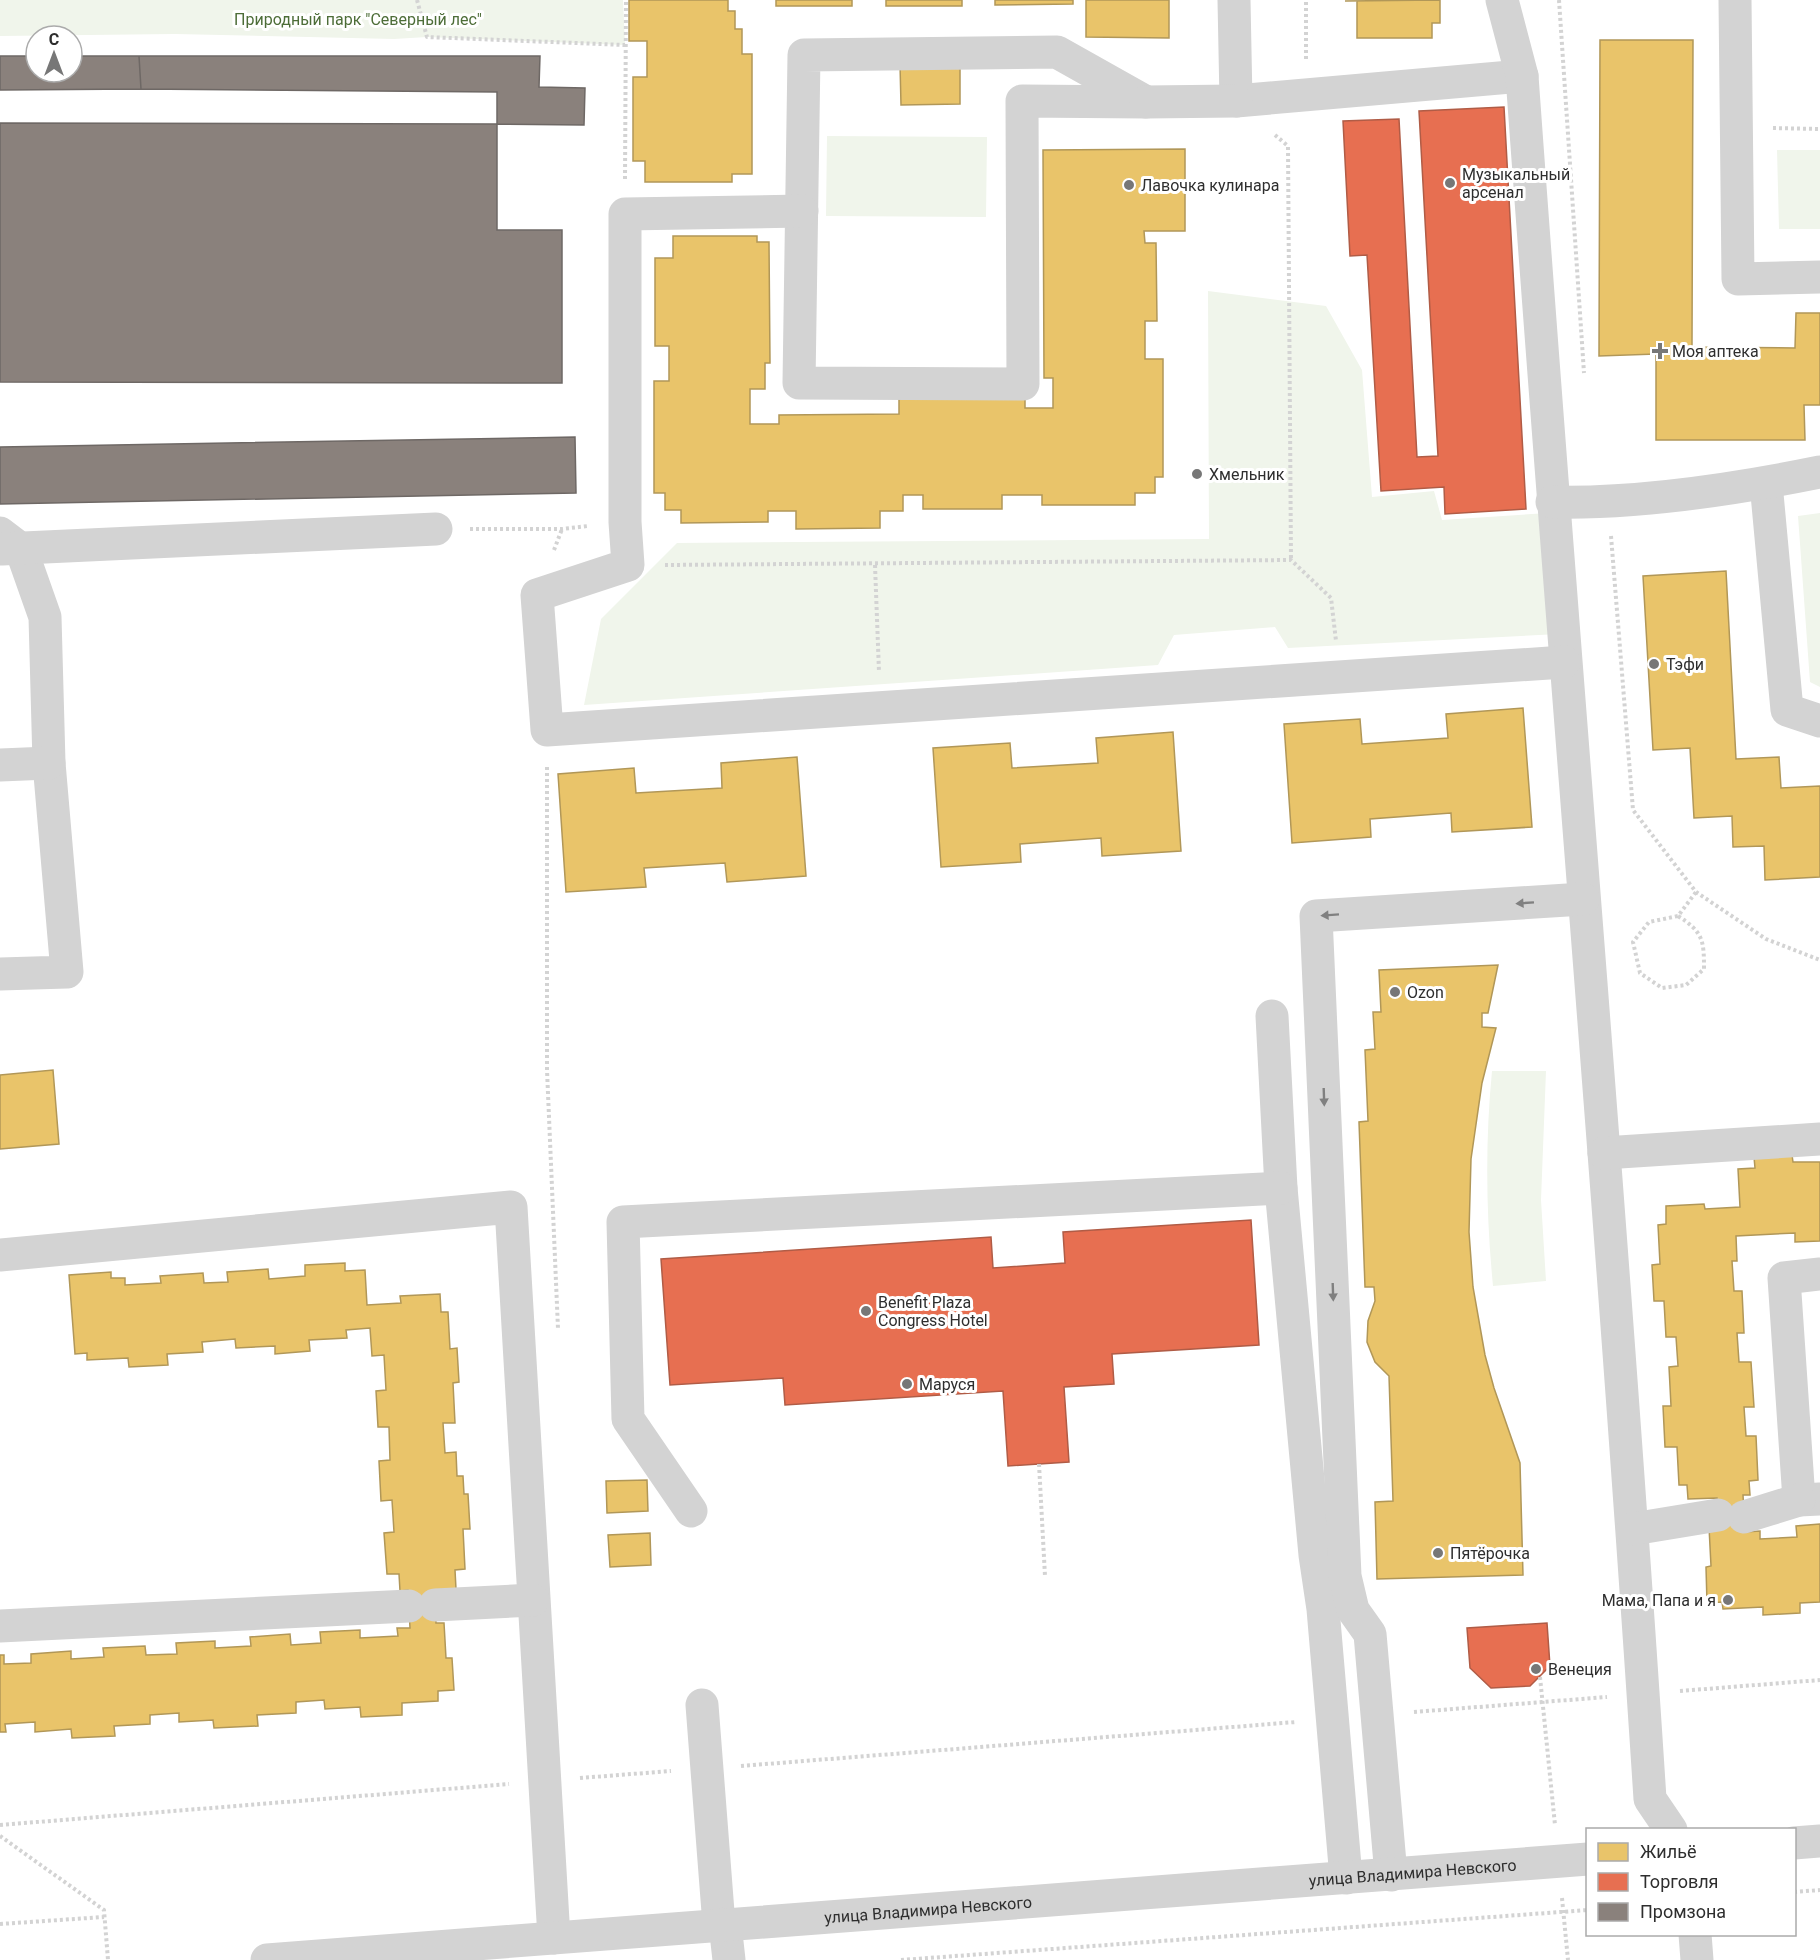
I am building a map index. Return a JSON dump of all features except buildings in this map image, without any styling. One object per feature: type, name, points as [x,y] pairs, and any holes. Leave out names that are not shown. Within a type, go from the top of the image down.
[{"type":"street","points":[[1234,0],[1236,101]]},
{"type":"street","points":[[1502,0],[1522,76],[1564,662],[1633,1529],[1650,1799],[1670,1828]]},
{"type":"street","points":[[1736,0],[1738,279],[1820,277]]},
{"type":"street","points":[[1146,102],[1057,52],[804,55],[799,383],[1023,384],[1022,101],[1146,102],[1236,101],[1522,76]]},
{"type":"street","points":[[802,211],[625,214],[625,522],[628,565],[537,596],[547,730],[1564,662]]},
{"type":"street","points":[[1552,502],[1592,503],[1766,483],[1820,472]]},
{"type":"street","points":[[1766,483],[1787,710],[1820,721]]},
{"type":"street","points":[[0,974],[67,972],[50,763],[45,617],[7,544],[436,529]]},
{"type":"street","points":[[0,765],[50,763]]},
{"type":"street","points":[[1391,1875],[1370,1634],[1353,1610],[1345,1576],[1316,916],[1583,899]]},
{"type":"street","points":[[1272,1016],[1281,1188],[1315,1555],[1323,1609],[1346,1878]]},
{"type":"street","points":[[1604,1154],[1820,1139]]},
{"type":"street","points":[[692,1511],[628,1419],[623,1222],[1281,1188]]},
{"type":"street","points":[[0,1255],[511,1208],[554,1938]]},
{"type":"street","points":[[1633,1529],[1731,1516],[1810,1499],[1784,1278],[1820,1274]]},
{"type":"street","points":[[0,1626],[533,1600]]},
{"type":"street","points":[[702,1705],[722,1925],[729,1960]]},
{"type":"street","points":[[1796,1843],[1820,1841]]},
{"type":"street","name":"улица Владимира Невского","points":[[267,1960],[1573,1860]]},
{"type":"street","points":[[1695,1936],[1697,1960]]},
{"type":"path","points":[[417,0],[427,37],[625,45]]},
{"type":"path","points":[[625,214],[626,0]]},
{"type":"path","points":[[1306,0],[1306,95]]},
{"type":"path","points":[[1559,0],[1584,382]]},
{"type":"path","points":[[1236,101],[1288,146],[1291,560]]},
{"type":"path","points":[[1738,128],[1820,129]]},
{"type":"path","points":[[1592,503],[1610,524],[1633,810],[1696,892],[1766,939],[1820,960]]},
{"type":"path","points":[[436,529],[562,529],[625,522]]},
{"type":"path","points":[[628,565],[875,565],[1291,560],[1332,598],[1341,677]]},
{"type":"path","points":[[875,565],[881,708]]},
{"type":"path","points":[[547,730],[547,1070],[558,1331]]},
{"type":"path","points":[[1678,916],[1697,928],[1704,948],[1704,969],[1686,985],[1662,988],[1640,974],[1633,942],[1649,922],[1678,916],[1696,892]]},
{"type":"path","points":[[1039,1464],[1045,1576]]},
{"type":"path","points":[[1540,1677],[1542,1702],[1573,1860],[1563,1912],[1568,1960]]},
{"type":"path","points":[[1377,1715],[1820,1680]]},
{"type":"path","points":[[0,1825],[1331,1719]]},
{"type":"path","points":[[579,1766],[580,1778]]},
{"type":"path","points":[[0,1836],[104,1910],[108,1960]]},
{"type":"path","points":[[1796,1892],[1820,1890]]},
{"type":"path","points":[[901,1960],[1586,1910]]},
{"type":"path","points":[[0,1924],[104,1917]]},
{"type":"green space","name":"Природный парк \"Северный лес\"","points":[[0,0],[623,0],[625,45],[427,37],[394,39],[175,34],[84,35],[84,24],[24,24],[24,36],[0,36]]},
{"type":"green space","points":[[827,136],[987,137],[986,217],[826,216]]},
{"type":"green space","points":[[1777,150],[1820,150],[1820,229],[1779,229]]},
{"type":"green space","points":[[1208,291],[1326,306],[1362,370],[1372,497],[1434,491],[1442,520],[1548,513],[1559,634],[1288,648],[1275,627],[1174,635],[1158,665],[584,705],[601,619],[677,543],[1209,539]]},
{"type":"green space","points":[[1820,513],[1820,687],[1810,682],[1798,516]]},
{"type":"green space","points":[[1492,1071],[1546,1071],[1541,1200],[1546,1281],[1493,1286],[1487,1178]]},
{"type":"place","name":"Музыкальный арсенал","points":[[1450,183]]},
{"type":"place","name":"Лавочка кулинара","points":[[1129,185]]},
{"type":"place","name":"Моя аптека","points":[[1660,351]]},
{"type":"place","name":"Хмельник","points":[[1197,474]]},
{"type":"place","name":"Тэфи","points":[[1654,664]]},
{"type":"place","name":"Ozon","points":[[1395,992]]},
{"type":"place","name":"Benefit Plaza Congress Hotel","points":[[866,1311]]},
{"type":"place","name":"Маруся","points":[[907,1384]]},
{"type":"place","name":"Пятёрочка","points":[[1438,1553]]},
{"type":"place","name":"Мама, Папа и я","points":[[1728,1600]]},
{"type":"place","name":"Венеция","points":[[1536,1669]]}]
